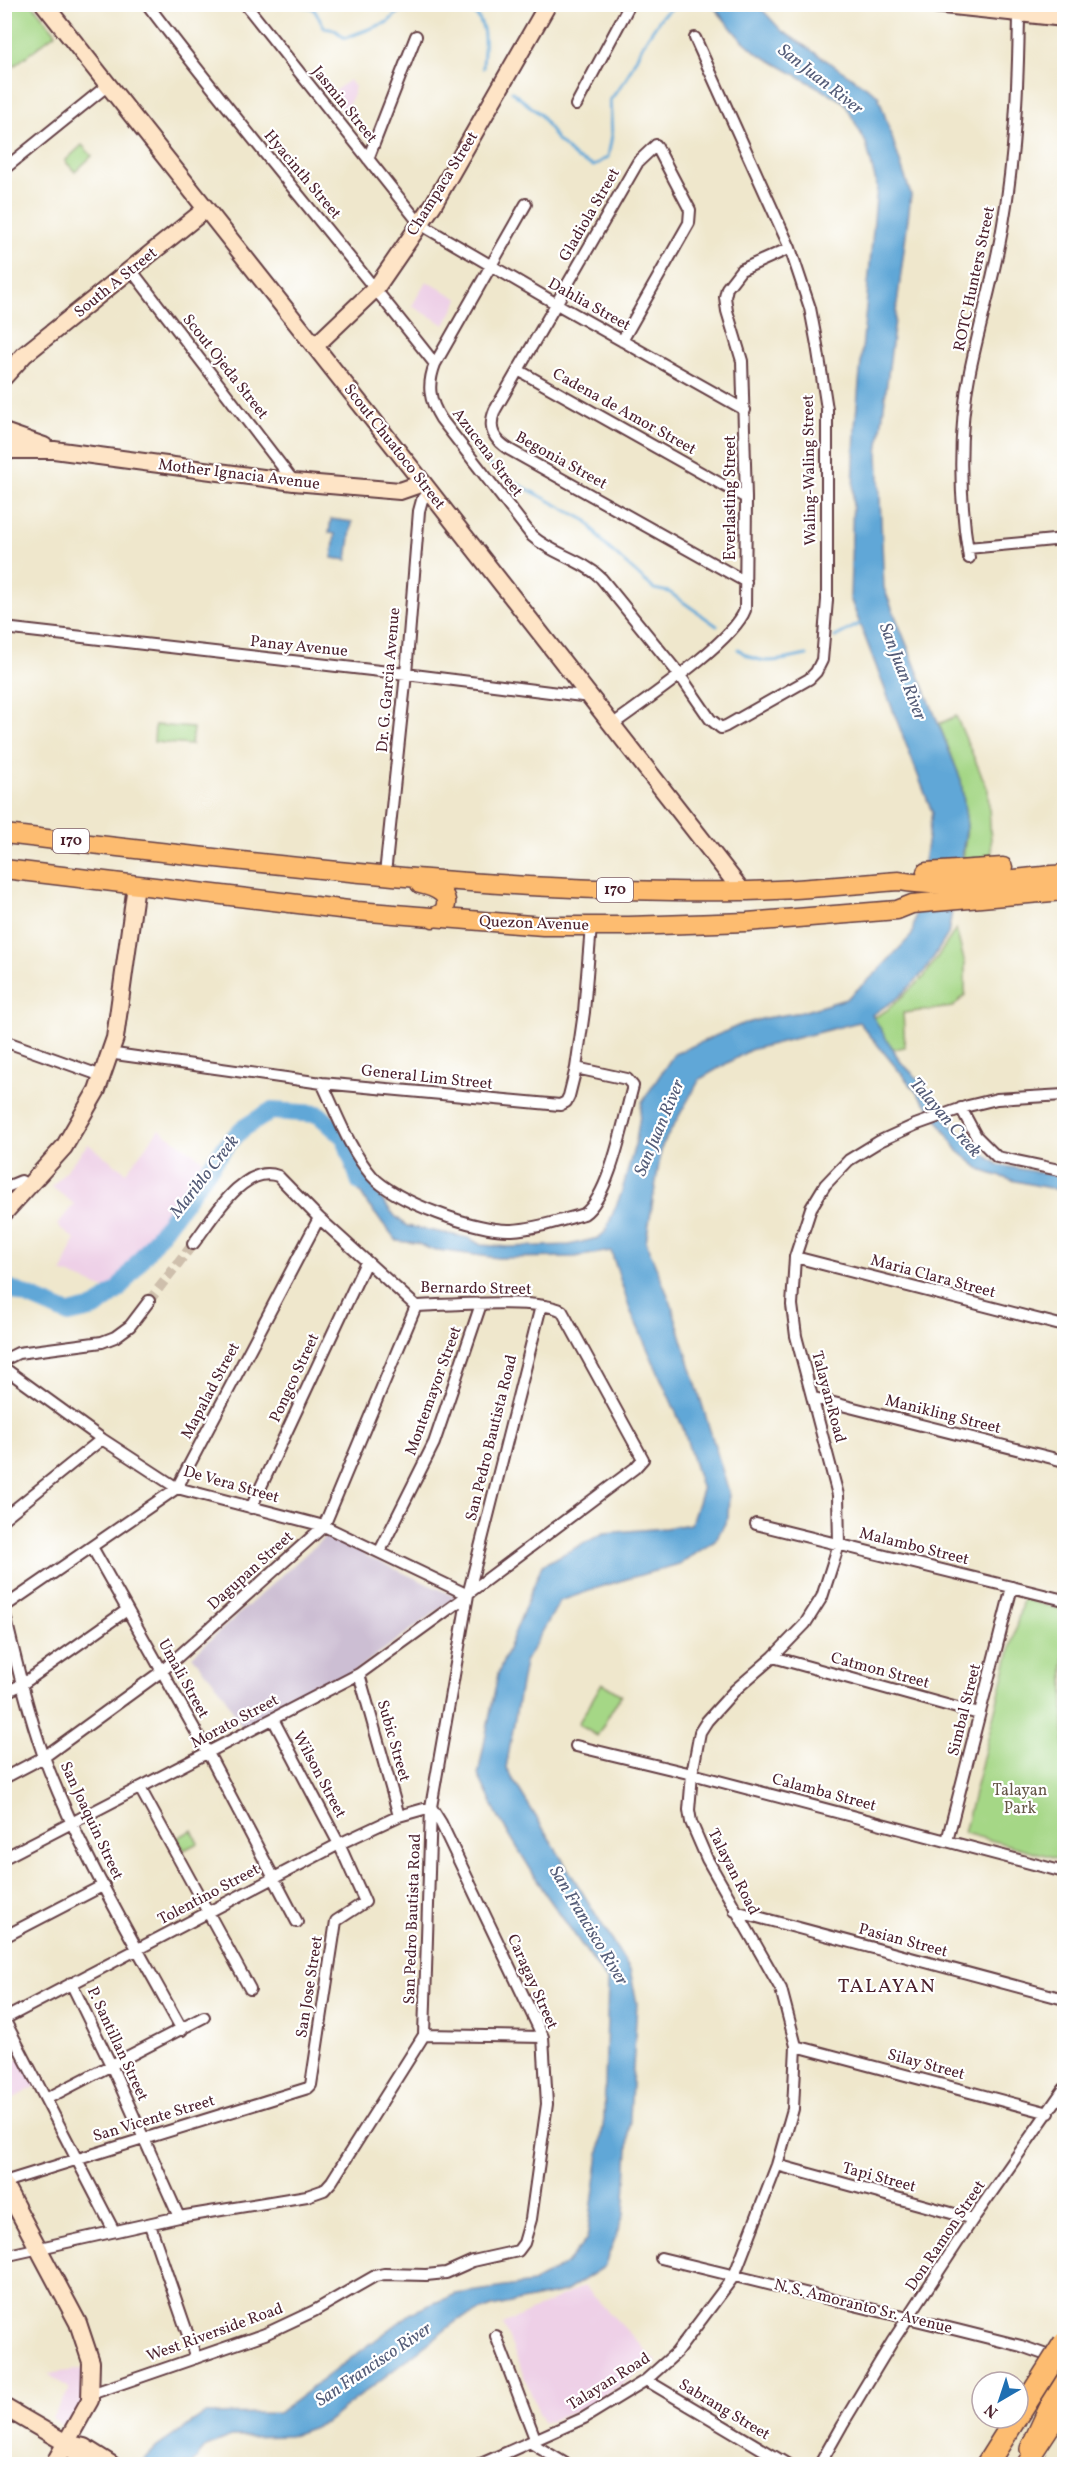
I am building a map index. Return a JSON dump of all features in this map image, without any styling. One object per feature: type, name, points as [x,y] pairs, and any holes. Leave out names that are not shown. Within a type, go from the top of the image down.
[{"type":"highway","points":[[1030,2399],[1062,2356]]},
{"type":"highway","points":[[1026,2460],[1062,2356]]},
{"type":"highway","points":[[1026,2460],[1065,2400]]},
{"type":"highway","points":[[986,2464],[1008,2430]]},
{"type":"main road","name":"170","points":[[4,834],[309,868],[488,884],[622,891],[742,891],[910,879],[963,890]]},
{"type":"main road","points":[[963,890],[1065,863]]},
{"type":"main road","name":"Quezon Avenue","points":[[4,869],[433,918],[543,926],[750,921],[908,909],[963,890]]},
{"type":"main road","points":[[378,873],[436,888],[444,894],[446,906],[443,912],[433,918]]},
{"type":"main road","points":[[963,890],[1065,874]]},
{"type":"main road","points":[[963,890],[1065,891]]},
{"type":"main road","points":[[963,890],[1065,903]]},
{"type":"main road","points":[[1026,2460],[1065,2406]]},
{"type":"street","name":"Scout Chuatoco Street","points":[[44,4],[742,891]]},
{"type":"street","name":"Hyacinth Street","points":[[147,4],[216,95],[376,288],[435,364]]},
{"type":"street","name":"Jasmin Street","points":[[245,4],[420,224]]},
{"type":"street","points":[[576,105],[630,4]]},
{"type":"street","points":[[934,4],[1019,15],[1065,18]]},
{"type":"street","name":"Champaca Street","points":[[315,346],[376,288],[420,224],[544,6]]},
{"type":"street","name":"ROTC Hunters Street","points":[[1019,15],[1017,118],[1003,226],[970,374],[963,434],[962,484],[968,553],[1065,538]]},
{"type":"street","points":[[368,159],[416,36]]},
{"type":"street","name":"Waling-Waling Street","points":[[679,674],[710,718],[721,728],[740,719],[809,679],[816,672],[822,660],[827,600],[827,409],[810,308],[790,248],[695,38]]},
{"type":"street","points":[[4,169],[108,85]]},
{"type":"street","name":"Gladiola Street","points":[[555,303],[638,162],[656,145],[690,210],[688,222],[622,341]]},
{"type":"street","name":"Azucena Street","points":[[526,204],[435,364],[429,390],[435,410],[532,536],[540,544],[594,571],[679,674]]},
{"type":"street","name":"South A Street","points":[[4,377],[24,355],[206,210]]},
{"type":"street","name":"Dahlia Street","points":[[420,224],[745,410]]},
{"type":"street","name":"Everlasting Street","points":[[612,725],[724,638],[741,621],[745,610],[746,582],[745,410],[742,362],[727,311],[727,288],[741,270],[790,248]]},
{"type":"street","name":"Scout Ojeda Street","points":[[132,271],[294,482]]},
{"type":"street","name":"Begonia Street","points":[[555,303],[492,417],[491,426],[494,438],[501,445],[746,582]]},
{"type":"street","name":"South A Street","points":[[4,362],[24,355]]},
{"type":"street","name":"Cadena de Amor Street","points":[[518,370],[746,498]]},
{"type":"street","name":"Mother Ignacia Avenue","points":[[4,432],[54,450]]},
{"type":"street","name":"Mother Ignacia Avenue","points":[[4,452],[54,450],[294,482],[400,491],[427,488]]},
{"type":"street","name":"Dr. G. Garcia Avenue","points":[[378,873],[406,674],[419,511],[427,488]]},
{"type":"street","name":"Panay Avenue","points":[[4,628],[590,697]]},
{"type":"street","points":[[4,1213],[30,1187],[74,1131],[97,1090],[115,1038],[130,884]]},
{"type":"street","name":"General Lim Street","points":[[108,1053],[322,1083],[553,1106],[566,1102],[576,1068],[584,1012],[591,926]]},
{"type":"street","points":[[4,1041],[102,1076]]},
{"type":"street","points":[[322,1083],[351,1144],[382,1186],[403,1199],[465,1222],[513,1230],[584,1214],[591,1209],[606,1184],[633,1086],[627,1079],[576,1068]]},
{"type":"street","name":"Talayan Road","points":[[481,2464],[584,2418],[646,2380],[676,2353],[734,2276],[777,2165],[793,2109],[796,2046],[781,1989],[707,1859],[691,1822],[689,1810],[692,1774],[700,1732],[735,1690],[773,1657],[805,1624],[822,1597],[839,1544],[838,1495],[796,1335],[792,1305],[795,1257],[811,1208],[825,1185],[849,1160],[880,1141],[945,1113],[997,1099],[1065,1095]]},
{"type":"street","points":[[961,1108],[976,1136],[997,1157],[1065,1171]]},
{"type":"street","name":"Bernardo Street","points":[[193,1244],[241,1184],[261,1174],[278,1176],[319,1218],[416,1306],[481,1304],[556,1307],[562,1311],[643,1459]]},
{"type":"street","points":[[4,1188],[21,1181],[30,1187]]},
{"type":"street","name":"Mapalad Street","points":[[4,1606],[177,1488],[319,1218]]},
{"type":"street","name":"Maria Clara Street","points":[[795,1257],[1065,1326]]},
{"type":"street","name":"Pongco Street","points":[[251,1508],[366,1262]]},
{"type":"street","points":[[4,1360],[18,1353],[102,1342],[115,1337],[130,1326],[149,1301]]},
{"type":"street","name":"Montemayor Street","points":[[380,1551],[434,1443],[481,1304]]},
{"type":"street","name":"Dagupan Street","points":[[4,1778],[44,1757],[162,1671],[324,1526],[416,1306]]},
{"type":"street","name":"San Pedro Bautista Road","points":[[4,2256],[179,2217],[307,2196],[324,2190],[352,2153],[424,2035],[431,1808],[469,1593],[541,1306]]},
{"type":"street","name":"De Vera Street","points":[[4,1368],[102,1439],[177,1488],[324,1526],[469,1593]]},
{"type":"street","name":"Manikling Street","points":[[814,1398],[1065,1461]]},
{"type":"street","points":[[4,1518],[102,1439]]},
{"type":"street","name":"Morato Street","points":[[4,1858],[359,1674],[635,1468],[643,1459]]},
{"type":"street","name":"Malambo Street","points":[[756,1524],[1065,1600]]},
{"type":"street","name":"Umali Street","points":[[92,1547],[208,1753],[297,1922]]},
{"type":"street","name":"Simbal Street","points":[[947,1841],[1012,1587]]},
{"type":"street","points":[[4,1694],[21,1685],[127,1610]]},
{"type":"street","name":"San Joaquin Street","points":[[4,1611],[21,1685],[44,1757],[72,1824],[182,2030]]},
{"type":"street","name":"Catmon Street","points":[[773,1657],[979,1714]]},
{"type":"street","name":"Subic Street","points":[[359,1674],[399,1816]]},
{"type":"street","name":"Wilson Street","points":[[273,1719],[339,1844]]},
{"type":"street","name":"Calamba Street","points":[[576,1746],[692,1774],[1065,1872]]},
{"type":"street","points":[[140,1788],[250,1989]]},
{"type":"street","name":"Tolentino Street","points":[[4,2019],[339,1844],[399,1816],[431,1808]]},
{"type":"street","name":"Caragay Street","points":[[431,1808],[441,1823],[543,2037],[547,2104],[531,2219],[524,2243],[518,2251]]},
{"type":"street","name":"San Jose Street","points":[[311,2085],[336,1921],[365,1902],[339,1844]]},
{"type":"street","points":[[4,1937],[104,1885]]},
{"type":"street","name":"Pasian Street","points":[[735,1911],[1065,1999]]},
{"type":"street","name":"P. Santillan Street","points":[[71,1983],[111,2065],[179,2217]]},
{"type":"street","points":[[46,2099],[204,2017]]},
{"type":"street","points":[[4,2019],[114,2231]]},
{"type":"street","points":[[424,2035],[543,2037]]},
{"type":"street","name":"Silay Street","points":[[796,2046],[1049,2113]]},
{"type":"street","name":"San Vicente Street","points":[[4,2183],[308,2088],[311,2085]]},
{"type":"street","name":"Don Ramon Street","points":[[820,2464],[842,2425],[973,2219],[1065,2089]]},
{"type":"street","name":"Tapi Street","points":[[777,2165],[973,2219]]},
{"type":"street","points":[[4,2183],[84,2337],[91,2362],[92,2394],[54,2464]]},
{"type":"street","points":[[150,2224],[196,2358]]},
{"type":"street","name":"West Riverside Road","points":[[92,2394],[265,2334],[314,2311],[375,2276],[384,2274],[426,2275],[446,2272],[473,2261],[518,2251]]},
{"type":"street","name":"N. S. Amoranto Sr. Avenue","points":[[661,2258],[1062,2356]]},
{"type":"street","points":[[495,2336],[534,2442],[566,2464]]},
{"type":"street","name":"Sabrang Street","points":[[646,2380],[787,2464]]},
{"type":"street","points":[[4,2407],[66,2443],[84,2447],[110,2464]]},
{"type":"street","points":[[66,2443],[78,2458],[89,2464]]},
{"type":"shaded area","points":[[349,80],[355,87],[350,102],[341,110],[328,96]]},
{"type":"shaded area","points":[[426,281],[459,299],[445,325],[412,306]]},
{"type":"shaded area","points":[[159,1129],[203,1160],[110,1291],[62,1272],[75,1240],[57,1225],[74,1204],[52,1187],[88,1144],[126,1172]]},
{"type":"shaded area","points":[[329,1533],[348,1539],[367,1556],[456,1597],[352,1673],[244,1731],[221,1690],[192,1656]]},
{"type":"shaded area","points":[[23,2056],[38,2085],[5,2103],[5,2066]]},
{"type":"shaded area","points":[[584,2286],[657,2362],[588,2406],[543,2423],[503,2324]]},
{"type":"shaded area","points":[[89,2368],[88,2401],[71,2431],[52,2418],[70,2389],[48,2374]]},
{"type":"green space","points":[[5,5],[33,5],[56,33],[5,73]]},
{"type":"green space","points":[[82,145],[92,156],[75,172],[65,161]]},
{"type":"green space","points":[[956,716],[988,790],[992,858],[963,859],[967,826],[961,780],[939,724]]},
{"type":"green space","points":[[155,725],[193,728],[191,745],[154,742]]},
{"type":"green space","points":[[956,929],[965,964],[965,995],[953,1007],[903,1013],[905,1047],[890,1050],[867,1022],[887,1010],[924,977]]},
{"type":"green space","name":"Talayan Park","points":[[1023,1599],[1064,1610],[1064,1860],[964,1833]]},
{"type":"green space","points":[[602,1683],[621,1695],[597,1736],[578,1724]]},
{"type":"green space","points":[[192,1830],[198,1843],[184,1850],[177,1838]]},
{"type":"water","points":[[712,5],[758,5],[781,30],[878,95],[911,195],[878,453],[884,588],[961,780],[967,826],[948,934],[925,971],[899,997],[872,1015],[900,1061],[929,1090],[941,1107],[946,1120],[999,1165],[1064,1177],[1064,1191],[1011,1180],[983,1171],[958,1151],[930,1109],[859,1022],[750,1050],[700,1079],[662,1146],[646,1242],[671,1303],[729,1492],[728,1518],[715,1541],[679,1564],[560,1601],[525,1662],[506,1768],[630,1970],[637,2003],[624,2215],[604,2267],[565,2292],[492,2307],[458,2320],[325,2423],[289,2436],[231,2437],[206,2447],[192,2464],[140,2464],[157,2447],[205,2414],[278,2413],[413,2312],[456,2294],[532,2283],[565,2265],[587,2239],[604,2119],[608,1982],[547,1896],[499,1818],[478,1775],[498,1674],[542,1565],[604,1533],[691,1524],[702,1490],[683,1428],[630,1310],[611,1251],[575,1257],[498,1258],[430,1249],[416,1243],[397,1241],[368,1205],[346,1169],[354,1158],[382,1200],[407,1226],[469,1238],[481,1245],[508,1247],[569,1245],[598,1238],[605,1232],[621,1194],[636,1141],[642,1102],[674,1054],[740,1025],[802,1012],[846,999],[874,975],[912,935],[932,812],[850,598],[855,427],[877,187],[866,143],[844,102],[757,53],[738,36]]},
{"type":"water","points":[[331,519],[352,522],[347,560],[332,558],[335,534],[329,533]]},
{"type":"waterway","points":[[290,4],[313,8],[325,28],[335,30],[345,38],[388,22],[407,4]]},
{"type":"waterway","points":[[465,4],[473,11],[482,25],[484,33],[483,68]]},
{"type":"waterway","points":[[512,92],[540,114],[557,140],[577,159],[594,166],[608,157],[612,135],[610,100],[626,79],[643,44],[662,16],[677,4]]},
{"type":"waterway","points":[[479,458],[518,484],[587,521],[604,544],[654,589],[669,592],[717,626]]},
{"type":"waterway","points":[[835,637],[863,622]]},
{"type":"waterway","points":[[738,649],[754,659],[763,661],[807,655]]},
{"type":"waterway","name":"Mariblo Creek","points":[[4,1286],[69,1314],[95,1308],[118,1290],[225,1147],[242,1129],[271,1111],[318,1114],[345,1138],[360,1182]]},
{"type":"tunnel","points":[[149,1301],[193,1244]]},
{"type":"district","name":"TALAYAN","points":[[887,1987]]},
{"type":"water label","name":"San Juan River","points":[[820,80]]},
{"type":"water label","name":"San Juan River","points":[[902,672]]},
{"type":"water label","name":"Talayan Creek","points":[[945,1118]]},
{"type":"water label","name":"San Juan River","points":[[660,1128]]},
{"type":"water label","name":"San Francisco River","points":[[588,1926]]},
{"type":"water label","name":"San Francisco River","points":[[374,2365]]}]
